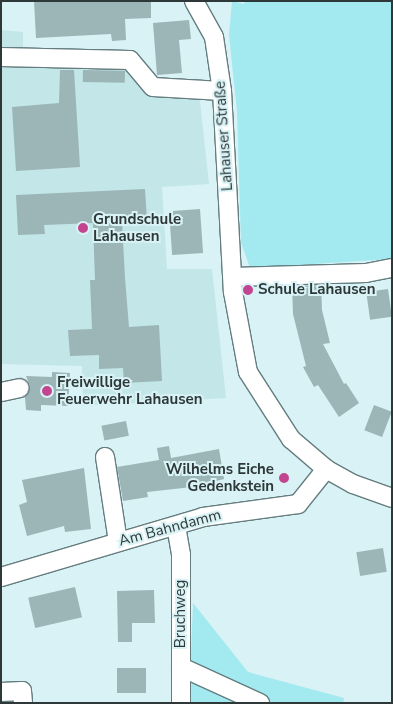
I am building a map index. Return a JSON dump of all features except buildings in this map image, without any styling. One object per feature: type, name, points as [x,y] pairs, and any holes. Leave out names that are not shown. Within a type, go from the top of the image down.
[{"type":"street","name":"Lahauser Straße","points":[[194,1],[214,37],[222,90],[233,277],[248,372],[291,439],[326,469],[353,484],[392,498]]},
{"type":"street","points":[[1,57],[130,60],[153,87],[222,90]]},
{"type":"street","points":[[233,277],[366,273],[392,268]]},
{"type":"street","points":[[1,392],[20,388]]},
{"type":"street","points":[[105,457],[118,542]]},
{"type":"street","name":"Am Bahndamm","points":[[1,577],[118,542],[234,511],[298,504],[326,469]]},
{"type":"street","name":"Bruchweg","points":[[176,526],[180,555],[181,703]]},
{"type":"street","points":[[181,667],[260,703]]},
{"type":"street","points":[[1,692],[22,691],[24,703]]},
{"type":"shaded area","points":[[232,1],[244,4],[245,1],[392,1],[392,259],[250,268],[241,242],[237,111],[229,35]]},
{"type":"shaded area","name":"Grundschule Lahausen","points":[[1,30],[23,32],[23,50],[130,52],[155,83],[198,83],[209,184],[162,187],[167,269],[212,269],[226,398],[83,406],[82,366],[1,364]]},
{"type":"shaded area","points":[[193,603],[248,672],[344,698],[343,703],[189,703]]},
{"type":"place","name":"Grundschule Lahausen","points":[[83,228]]},
{"type":"place","name":"Schule Lahausen","points":[[248,290]]},
{"type":"place","name":"Freiwillige Feuerwehr Lahausen","points":[[47,391]]},
{"type":"place","name":"Wilhelms Eiche Gedenkstein","points":[[284,478]]}]
